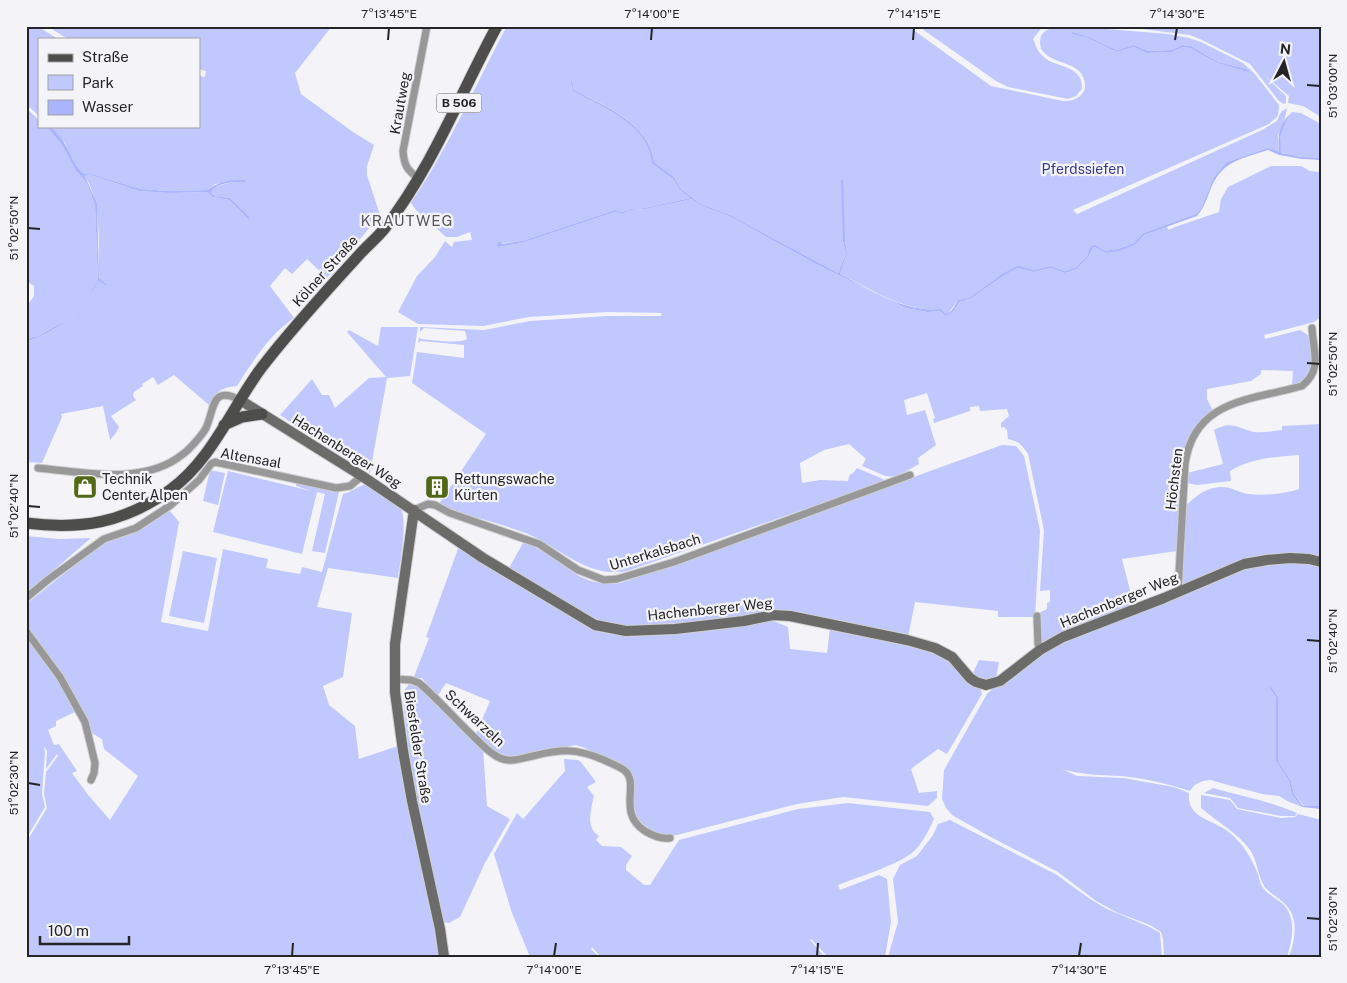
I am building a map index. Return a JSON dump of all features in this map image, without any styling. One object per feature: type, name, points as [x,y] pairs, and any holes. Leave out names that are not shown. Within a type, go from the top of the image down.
[{"type":"main road","name":"Kölner Straße","points":[[26,523],[62,527],[91,524],[116,518],[144,506],[169,491],[186,477],[205,454],[275,350],[384,229],[418,178],[449,123],[497,26]]},
{"type":"main road","points":[[224,425],[242,417],[262,414]]},
{"type":"street","name":"Krautweg","points":[[418,178],[408,171],[405,166],[404,151],[427,26]]},
{"type":"street","name":"Höchsten","points":[[1178,592],[1185,464],[1189,446],[1213,413],[1248,398],[1302,386],[1307,382],[1312,377],[1316,365],[1312,328]]},
{"type":"street","points":[[38,468],[133,474],[161,468],[184,454],[205,429],[210,413],[219,396],[229,395],[240,400]]},
{"type":"street","name":"Hachenberger Weg","points":[[240,400],[362,476],[483,558],[595,625],[626,631],[674,629],[773,616],[790,616],[907,640],[935,648],[952,657],[970,678],[986,685],[1000,681],[1040,650],[1074,632],[1244,564],[1290,558],[1321,562]]},
{"type":"street","name":"Altensaal","points":[[26,598],[104,539],[136,528],[171,505],[199,480],[211,464],[215,462],[336,488],[350,486],[362,476]]},
{"type":"street","name":"Unterkalsbach","points":[[414,510],[428,504],[435,505],[450,513],[539,544],[578,570],[604,580],[674,562],[910,475]]},
{"type":"street","name":"Biesfelder Straße","points":[[414,510],[395,644],[394,680],[403,750],[444,957]]},
{"type":"street","points":[[1037,616],[1040,650]]},
{"type":"street","points":[[26,631],[60,677],[85,722],[95,763],[91,780]]},
{"type":"street","name":"Schwarzeln","points":[[394,680],[411,680],[419,683],[488,750],[499,758],[512,760],[558,751],[574,750],[593,755],[624,770],[629,778],[630,808],[633,820],[652,835],[663,839],[670,838]]},
{"type":"green space","points":[[26,26],[37,26],[56,38],[38,38],[38,115],[26,104]]},
{"type":"green space","points":[[47,26],[332,26],[295,73],[301,94],[374,145],[367,166],[367,175],[381,218],[376,220],[327,278],[307,259],[292,274],[285,268],[270,286],[294,318],[269,340],[237,386],[220,391],[209,405],[174,375],[158,385],[153,377],[134,392],[133,396],[136,400],[111,416],[119,427],[110,440],[103,406],[61,414],[62,417],[42,463],[26,462],[26,342],[39,337],[69,319],[99,281],[106,286],[99,278],[97,212],[91,187],[85,176],[88,174],[139,191],[170,193],[207,192],[213,197],[229,200],[247,218],[230,198],[213,196],[209,192],[221,185],[245,182],[245,180],[215,184],[208,190],[169,191],[140,189],[88,173],[84,174],[77,170],[65,143],[52,128],[200,128],[200,76],[205,77],[206,71],[200,69],[200,38],[66,38]]},
{"type":"green space","name":"Pferdssiefen","points":[[507,26],[908,26],[991,86],[1063,101],[1079,97],[1083,92],[1085,82],[1078,70],[1053,59],[1041,49],[1041,37],[1047,30],[1069,26],[1168,34],[1201,42],[1243,63],[1254,73],[1279,105],[1278,116],[1269,124],[1073,210],[1077,214],[1262,130],[1277,121],[1281,112],[1287,108],[1278,136],[1279,153],[1268,148],[1227,162],[1214,177],[1200,210],[1196,214],[1143,233],[1134,243],[1118,249],[1105,251],[1096,246],[1092,246],[1087,256],[1076,267],[1065,271],[1050,266],[1034,270],[1018,267],[1002,274],[969,298],[958,300],[948,314],[941,309],[928,309],[902,304],[840,274],[847,254],[845,240],[843,241],[846,254],[838,273],[730,215],[701,204],[681,189],[674,177],[654,162],[651,149],[645,137],[635,127],[612,109],[574,90],[572,81],[573,91],[610,110],[634,127],[650,150],[653,163],[673,179],[680,190],[690,198],[645,208],[630,209],[623,212],[615,210],[522,241],[497,244],[499,247],[522,243],[615,212],[623,214],[630,210],[646,209],[692,199],[700,205],[729,216],[816,264],[906,308],[928,312],[940,311],[945,316],[952,313],[959,302],[970,299],[1018,268],[1034,272],[1050,268],[1065,273],[1077,269],[1095,247],[1105,253],[1136,244],[1144,235],[1167,226],[1168,230],[1219,212],[1221,199],[1228,187],[1271,166],[1301,166],[1310,171],[1321,172],[1321,317],[1314,322],[1264,335],[1265,339],[1300,330],[1308,335],[1312,358],[1310,371],[1307,377],[1292,385],[1293,371],[1261,370],[1261,374],[1251,381],[1207,389],[1207,399],[1213,411],[1200,424],[1190,439],[1188,438],[1189,442],[1182,459],[1177,551],[1122,559],[1134,606],[1042,645],[1039,643],[1039,613],[1047,609],[1047,603],[1050,602],[1050,590],[1040,591],[1044,530],[1028,454],[1020,444],[1008,439],[1007,430],[1004,427],[1001,428],[1001,423],[1009,416],[1007,409],[980,411],[979,406],[970,407],[970,411],[934,423],[933,419],[935,418],[927,393],[904,400],[907,415],[925,410],[936,445],[918,458],[919,464],[896,477],[885,476],[862,466],[866,459],[849,444],[824,450],[800,463],[802,483],[820,480],[848,481],[850,474],[857,468],[883,479],[883,482],[627,571],[600,571],[575,561],[528,534],[450,509],[439,504],[486,434],[412,383],[417,352],[464,358],[464,345],[421,341],[418,343],[419,337],[421,339],[445,341],[467,339],[465,331],[424,328],[420,332],[420,327],[484,330],[530,321],[608,316],[661,316],[662,313],[608,312],[529,317],[483,326],[418,324],[398,312],[417,276],[435,257],[445,241],[452,247],[454,242],[472,240],[470,232],[457,237],[446,237],[416,210],[411,203],[450,138]],"holes":[[[1073,32],[1089,37],[1117,50],[1134,45],[1148,51],[1172,50],[1182,45],[1191,46],[1218,62],[1247,69],[1248,71],[1217,63],[1190,48],[1183,47],[1172,52],[1148,53],[1134,47],[1117,52],[1088,38],[1073,34]]]},
{"type":"green space","points":[[918,26],[1043,26],[1033,39],[1038,50],[1045,58],[1078,74],[1082,89],[1076,96],[1068,99],[1008,87],[996,81]]},
{"type":"green space","points":[[1118,26],[1321,26],[1321,117],[1303,106],[1288,103],[1289,96],[1263,74],[1286,96],[1286,103],[1284,104],[1279,101],[1250,64],[1202,40],[1190,35]]},
{"type":"green space","points":[[26,108],[38,119],[38,128],[48,128],[62,145],[76,171],[87,183],[95,205],[98,280],[87,298],[69,319],[38,336],[26,339],[26,307],[34,296],[34,286],[26,281]]},
{"type":"green space","points":[[1292,112],[1301,113],[1321,124],[1321,158],[1281,153],[1279,136]]},
{"type":"green space","points":[[381,327],[418,327],[410,376],[387,378],[370,473],[280,415],[312,379],[322,395],[329,395],[335,408],[369,378],[386,377],[347,332],[349,330],[378,346]]},
{"type":"green space","points":[[1321,424],[1321,559],[1294,555],[1185,586],[1180,582],[1185,507],[1194,498],[1205,491],[1217,487],[1230,488],[1246,494],[1261,495],[1299,489],[1299,455],[1246,463],[1230,471],[1231,481],[1197,485],[1187,483],[1187,473],[1223,464],[1214,430],[1230,425],[1254,432],[1264,432],[1282,430],[1282,426]]},
{"type":"green space","points":[[1002,445],[1016,446],[1024,456],[1040,530],[1035,617],[998,617],[998,611],[915,602],[908,637],[772,611],[718,620],[629,626],[609,624],[590,617],[508,570],[524,541],[590,581],[606,584],[621,583]]},
{"type":"green space","points":[[210,470],[225,473],[218,505],[203,501]]},
{"type":"green space","points":[[228,471],[311,491],[296,486],[296,481],[339,492],[325,553],[312,551],[325,494],[317,492],[302,554],[213,532]]},
{"type":"green space","points":[[366,484],[396,502],[402,511],[404,529],[398,578],[328,568],[317,607],[352,613],[343,677],[323,686],[329,705],[355,726],[359,759],[398,746],[440,957],[26,957],[26,843],[47,808],[44,794],[46,772],[58,756],[57,754],[46,769],[47,751],[44,746],[42,794],[45,807],[26,839],[26,637],[62,686],[77,711],[56,721],[56,726],[48,730],[54,745],[59,744],[77,771],[72,773],[110,820],[138,776],[104,749],[102,739],[90,732],[85,714],[75,696],[26,628],[26,604],[99,546],[145,525],[169,510],[179,522],[161,622],[208,631],[223,549],[268,559],[266,568],[300,574],[302,567],[322,572],[343,494]]},
{"type":"green space","points":[[26,536],[59,539],[91,538],[26,594]]},
{"type":"green space","points":[[459,546],[595,629],[771,620],[788,627],[790,649],[827,653],[830,628],[926,649],[949,661],[980,688],[982,694],[947,754],[938,749],[911,769],[919,793],[937,791],[937,798],[928,806],[843,797],[797,804],[673,836],[659,833],[648,828],[635,813],[631,803],[624,768],[576,745],[515,756],[498,753],[476,734],[490,701],[446,683],[437,697],[422,678],[413,679],[429,638],[426,637]]},
{"type":"green space","points":[[183,551],[217,558],[204,623],[169,616]]},
{"type":"green space","points":[[1309,562],[1321,566],[1321,807],[1304,806],[1294,794],[1291,781],[1278,761],[1278,697],[1270,687],[1276,697],[1276,761],[1289,781],[1292,795],[1302,807],[1279,796],[1262,794],[1210,780],[1198,783],[1190,791],[1139,778],[1084,774],[1062,769],[1077,776],[1123,778],[1174,787],[1189,793],[1189,802],[1196,813],[1202,818],[1224,828],[1239,842],[1252,862],[1263,888],[1284,905],[1288,911],[1291,917],[1292,931],[1287,957],[1164,957],[1161,932],[1150,925],[1118,913],[1096,901],[1058,872],[952,815],[946,808],[942,799],[944,770],[987,694],[1056,644],[1235,571],[1268,563]]},
{"type":"green space","points":[[979,660],[999,662],[996,678],[984,680],[972,675]]},
{"type":"green space","points":[[409,684],[424,692],[483,748],[487,806],[510,819],[485,863],[460,917],[449,923],[442,922],[411,773],[403,700],[404,691]]},
{"type":"green space","points":[[564,759],[581,762],[596,782],[587,787],[594,796],[590,823],[599,836],[596,840],[602,846],[621,847],[632,856],[626,865],[626,870],[644,885],[650,885],[679,840],[798,809],[848,803],[930,812],[934,819],[928,832],[913,852],[888,866],[838,885],[840,890],[879,875],[887,879],[891,922],[885,957],[828,957],[811,939],[825,957],[601,957],[592,947],[591,949],[599,957],[530,957],[512,913],[494,854],[517,813],[523,819],[565,771]]},
{"type":"green space","points":[[1213,788],[1266,802],[1297,813],[1295,816],[1281,816],[1238,808],[1230,798],[1204,793]]},
{"type":"green space","points":[[1201,795],[1230,800],[1237,809],[1281,818],[1295,817],[1298,814],[1321,820],[1321,957],[1289,957],[1295,929],[1289,909],[1264,886],[1252,854],[1245,844],[1201,808]]},
{"type":"green space","points":[[950,820],[1057,875],[1107,909],[1160,933],[1162,957],[888,957],[898,922],[893,879],[900,865],[917,856],[933,835],[938,824]]},
{"type":"water","points":[[1073,32],[1089,37],[1117,50],[1134,45],[1148,51],[1172,50],[1182,45],[1191,46],[1218,62],[1247,69],[1249,72],[1217,63],[1190,48],[1183,47],[1172,52],[1147,53],[1134,47],[1117,52],[1088,38],[1072,34]]},
{"type":"water","points":[[571,81],[574,90],[611,109],[635,126],[651,149],[654,162],[674,177],[681,189],[701,204],[730,215],[838,273],[846,254],[843,241],[841,180],[843,180],[847,254],[840,274],[901,304],[928,309],[941,309],[946,314],[952,310],[958,300],[969,298],[1002,274],[1018,266],[1034,270],[1050,266],[1065,271],[1076,267],[1087,256],[1091,246],[1095,245],[1105,251],[1118,249],[1134,243],[1143,233],[1196,214],[1200,210],[1214,177],[1227,162],[1268,148],[1279,152],[1279,137],[1281,128],[1289,115],[1280,136],[1281,153],[1321,158],[1321,160],[1279,155],[1268,150],[1234,162],[1227,166],[1216,179],[1197,216],[1144,235],[1136,244],[1119,251],[1105,253],[1095,247],[1077,269],[1065,273],[1050,268],[1034,272],[1018,268],[970,299],[959,302],[952,313],[945,316],[940,311],[928,312],[906,308],[816,264],[729,216],[700,205],[692,199],[646,209],[630,210],[623,214],[615,212],[522,243],[498,247],[497,243],[522,241],[615,210],[623,212],[630,209],[645,208],[690,198],[680,190],[673,179],[652,163],[649,150],[643,138],[634,127],[610,110],[573,91]]},
{"type":"water","points":[[48,128],[52,128],[61,138],[75,165],[84,174],[88,173],[140,189],[169,191],[208,190],[225,182],[245,180],[245,182],[222,184],[210,192],[214,196],[230,198],[249,217],[248,219],[229,200],[213,197],[207,192],[170,193],[139,191],[88,174],[85,176],[97,204],[99,278],[107,285],[99,281],[88,297],[98,280],[95,205],[87,183],[76,171],[62,145]]},
{"type":"water","points":[[67,320],[39,337],[26,342],[26,339],[38,336]]},
{"type":"water","points":[[1270,686],[1278,697],[1278,761],[1291,781],[1294,794],[1303,806],[1319,806],[1321,809],[1302,807],[1292,795],[1289,781],[1276,761],[1276,697]]},
{"type":"place","name":"Technik Center Alpen","points":[[85,487]]},
{"type":"place","name":"Rettungswache Kürten","points":[[437,487]]},
{"type":"district","name":"KRAUTWEG","points":[[407,220]]}]
